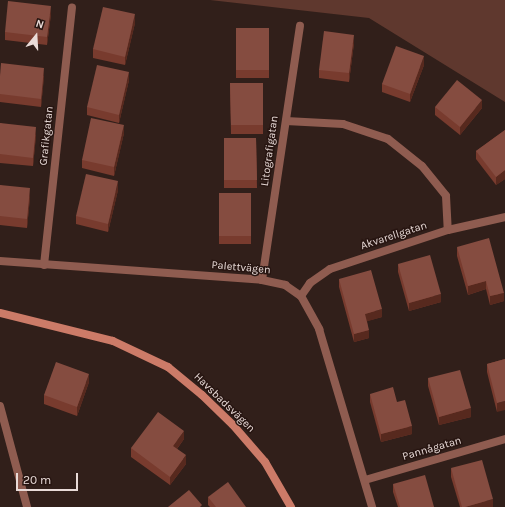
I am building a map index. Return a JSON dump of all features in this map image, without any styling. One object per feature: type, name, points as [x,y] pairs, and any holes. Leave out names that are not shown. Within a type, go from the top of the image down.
[{"type":"street","name":"Grafikgatan","points":[[44,266],[72,8]]},
{"type":"street","name":"Litografigatan","points":[[262,280],[300,26]]},
{"type":"street","points":[[286,121],[343,124],[388,139],[422,166],[446,196],[448,230]]},
{"type":"street","name":"Akvarellgatan","points":[[301,296],[310,284],[330,269],[448,230],[505,217]]},
{"type":"street","name":"Palettvägen","points":[[0,261],[44,266],[262,280],[285,285],[301,296],[319,329],[372,507]]},
{"type":"street","name":"Havsbadsvägen","points":[[0,313],[113,341],[168,368],[202,395],[233,425],[265,462],[291,507]]},
{"type":"street","points":[[0,406],[27,507]]},
{"type":"street","name":"Pannågatan","points":[[365,480],[505,439]]},
{"type":"shaded area","points":[[210,0],[505,0],[505,102],[369,18]]},
{"type":"building","points":[[8,1],[51,6],[47,37],[5,32]]},
{"type":"building","points":[[103,7],[135,14],[125,57],[93,49]]},
{"type":"building","points":[[236,28],[269,28],[269,70],[236,70]]},
{"type":"building","points":[[324,31],[354,35],[349,73],[319,70]]},
{"type":"building","points":[[396,46],[424,56],[410,94],[382,84]]},
{"type":"building","points":[[1,63],[44,68],[41,99],[0,94]]},
{"type":"building","points":[[97,65],[129,72],[119,115],[87,107]]},
{"type":"building","points":[[457,80],[482,100],[460,127],[435,107]]},
{"type":"building","points":[[230,83],[263,83],[263,125],[231,125]]},
{"type":"building","points":[[91,118],[124,125],[114,167],[82,160]]},
{"type":"building","points":[[0,123],[36,127],[33,158],[0,154]]},
{"type":"building","points":[[505,130],[505,170],[496,177],[476,151]]},
{"type":"building","points":[[224,138],[256,138],[257,180],[224,180]]},
{"type":"building","points":[[86,174],[118,181],[108,224],[76,216]]},
{"type":"building","points":[[0,185],[30,188],[27,219],[0,216]]},
{"type":"building","points":[[219,193],[251,193],[251,236],[219,236]]},
{"type":"building","points":[[489,238],[504,293],[490,296],[486,281],[468,286],[457,247]]},
{"type":"building","points":[[430,255],[441,294],[409,303],[398,264]]},
{"type":"building","points":[[371,270],[382,309],[365,314],[369,330],[354,334],[339,279]]},
{"type":"building","points":[[505,359],[505,401],[497,403],[487,364]]},
{"type":"building","points":[[56,362],[89,374],[77,407],[44,395]]},
{"type":"building","points":[[460,370],[471,408],[439,417],[428,378]]},
{"type":"building","points":[[393,387],[397,402],[405,400],[412,426],[381,434],[370,394]]},
{"type":"building","points":[[158,412],[184,431],[173,446],[186,455],[170,477],[131,448]]},
{"type":"building","points":[[482,460],[493,499],[462,507],[451,468]]},
{"type":"building","points":[[425,475],[434,507],[400,507],[393,484]]},
{"type":"building","points":[[228,482],[246,507],[216,507],[208,497]]},
{"type":"building","points":[[189,490],[202,505],[200,507],[168,507]]}]
